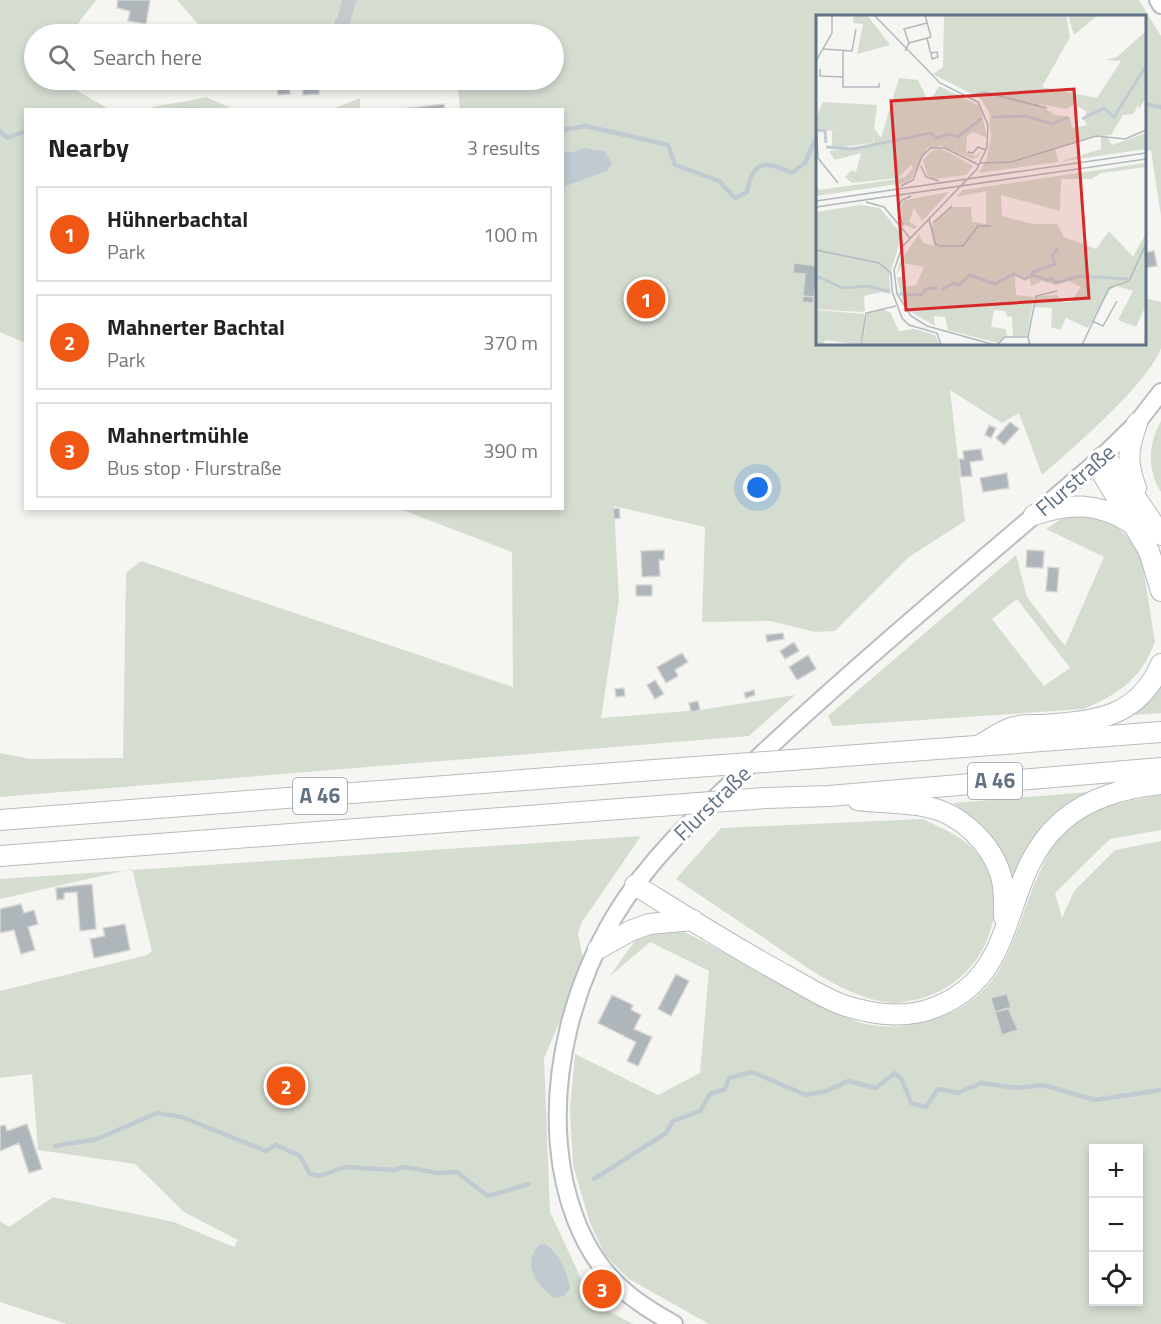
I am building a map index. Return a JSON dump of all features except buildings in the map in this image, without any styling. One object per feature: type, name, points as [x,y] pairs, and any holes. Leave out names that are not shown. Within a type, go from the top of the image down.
[{"type":"highway","points":[[1137,423],[1128,450],[1129,468],[1143,507]]},
{"type":"highway","points":[[1099,460],[1117,470],[1161,535]]},
{"type":"highway","points":[[1099,460],[1149,551],[1161,591]]},
{"type":"highway","points":[[1034,515],[1055,507],[1093,506],[1114,512],[1136,526]]},
{"type":"highway","points":[[974,747],[1013,727],[1089,721],[1117,714],[1138,699],[1155,678],[1161,664]]},
{"type":"highway","name":"A 46","points":[[0,820],[1161,732]]},
{"type":"highway","name":"A 46","points":[[0,856],[766,798],[829,796],[1161,768]]},
{"type":"highway","points":[[634,885],[770,967],[842,1004],[897,1015],[928,1011],[953,1001],[973,986],[989,968],[1029,865],[1061,822],[1081,807],[1104,796],[1130,787],[1161,784]]},
{"type":"highway","points":[[829,796],[927,807],[952,816],[975,834],[993,855],[1002,876],[1004,930]]},
{"type":"highway","points":[[598,949],[630,931],[649,924],[693,921]]},
{"type":"main road","points":[[1158,0],[1161,5]]},
{"type":"main road","name":"Flurstraße","points":[[672,1323],[628,1294],[612,1280],[595,1257],[572,1208],[560,1164],[559,1097],[567,1036],[577,996],[613,918],[634,885],[676,836],[799,719],[1099,460],[1137,423],[1161,392]]},
{"type":"street","points":[[341,24],[349,0]]},
{"type":"shaded area","points":[[0,0],[96,0],[78,24],[24,24],[24,90],[76,90],[107,108],[24,108],[24,343],[0,332]]},
{"type":"shaded area","points":[[177,0],[342,0],[336,20],[332,24],[198,24]]},
{"type":"shaded area","points":[[354,0],[1139,0],[1161,36],[1161,216],[1151,150],[1146,151],[1146,15],[816,15],[816,345],[1146,345],[1146,298],[1161,302],[1161,348],[1154,362],[1126,397],[1042,475],[1019,413],[1002,423],[950,390],[965,521],[909,557],[835,631],[815,632],[770,621],[702,622],[705,527],[614,506],[619,600],[601,718],[700,710],[795,695],[749,736],[0,797],[0,753],[30,759],[123,758],[126,573],[141,561],[513,687],[512,552],[403,510],[564,510],[564,108],[460,108],[458,90],[564,90],[564,24],[349,24]]},
{"type":"shaded area","points":[[206,97],[231,108],[149,108]]},
{"type":"shaded area","points":[[360,98],[360,108],[335,108]]},
{"type":"shaded area","points":[[584,148],[604,151],[612,163],[607,171],[564,187],[564,152]]},
{"type":"shaded area","points":[[1161,421],[1161,492],[1153,475],[1151,457],[1154,439]]},
{"type":"shaded area","points":[[1070,513],[1106,517],[1140,548],[1155,642],[1143,666],[1127,684],[1084,709],[833,726],[828,716],[1016,555],[1027,597],[1065,646],[1104,557],[1046,529]],"holes":[[[1017,599],[1070,668],[1044,686],[992,619]]]},
{"type":"shaded area","points":[[1161,684],[1161,713],[1134,715]]},
{"type":"shaded area","points":[[1089,792],[1052,818],[1013,884],[990,838],[975,820],[953,803]]},
{"type":"shaded area","points":[[1161,795],[1161,830],[1110,839],[1055,893],[1062,918],[1074,891],[1115,850],[1161,841],[1161,1324],[709,1324],[629,1279],[605,1255],[590,1223],[573,1165],[570,1109],[575,1054],[658,1095],[700,1073],[709,971],[650,942],[609,977],[637,938],[675,927],[855,1021],[870,1025],[890,1026],[929,1021],[963,1006],[982,991],[997,974],[1016,934],[1045,860],[1064,831],[1090,814],[1124,802]]},
{"type":"shaded area","points":[[923,819],[956,835],[977,853],[991,882],[994,904],[992,926],[984,947],[972,966],[956,981],[936,993],[914,1000],[892,1003],[874,1000],[841,987],[811,970],[676,879],[721,828]]},
{"type":"shaded area","points":[[641,836],[582,922],[578,933],[584,965],[544,1058],[550,1212],[592,1302],[633,1324],[67,1324],[0,1302],[0,1221],[9,1227],[53,1197],[174,1222],[234,1247],[238,1240],[184,1212],[135,1164],[38,1150],[32,1074],[0,1078],[0,991],[147,955],[152,951],[132,870]]},
{"type":"shaded area","points":[[125,871],[0,899],[0,879]]},
{"type":"shaded area","points":[[545,1244],[558,1257],[567,1275],[570,1288],[564,1296],[554,1298],[533,1274],[531,1260],[534,1252],[539,1245]]},
{"type":"waterway","points":[[1146,104],[1161,107]]},
{"type":"waterway","points":[[564,130],[586,126],[668,145],[675,165],[719,181],[735,198],[747,192],[749,181],[757,168],[768,165],[792,173],[805,163],[816,141]]},
{"type":"waterway","points":[[0,131],[7,138],[24,132]]},
{"type":"waterway","points":[[594,1179],[666,1133],[673,1121],[700,1111],[710,1094],[725,1089],[729,1078],[752,1072],[806,1095],[827,1091],[848,1081],[876,1088],[895,1073],[902,1080],[911,1103],[926,1107],[938,1089],[958,1093],[981,1083],[1019,1088],[1043,1085],[1095,1100],[1161,1090]]},
{"type":"waterway","points":[[55,1146],[97,1139],[157,1113],[182,1117],[266,1151],[276,1145],[300,1156],[310,1174],[320,1176],[345,1167],[394,1170],[405,1167],[438,1173],[457,1172],[488,1196],[529,1184]]},
{"type":"place","name":"Hühnerbachtal","points":[[646,299]]},
{"type":"place","name":"Mahnerter Bachtal","points":[[286,1086]]},
{"type":"place","name":"Mahnertmühle","points":[[602,1289]]}]
